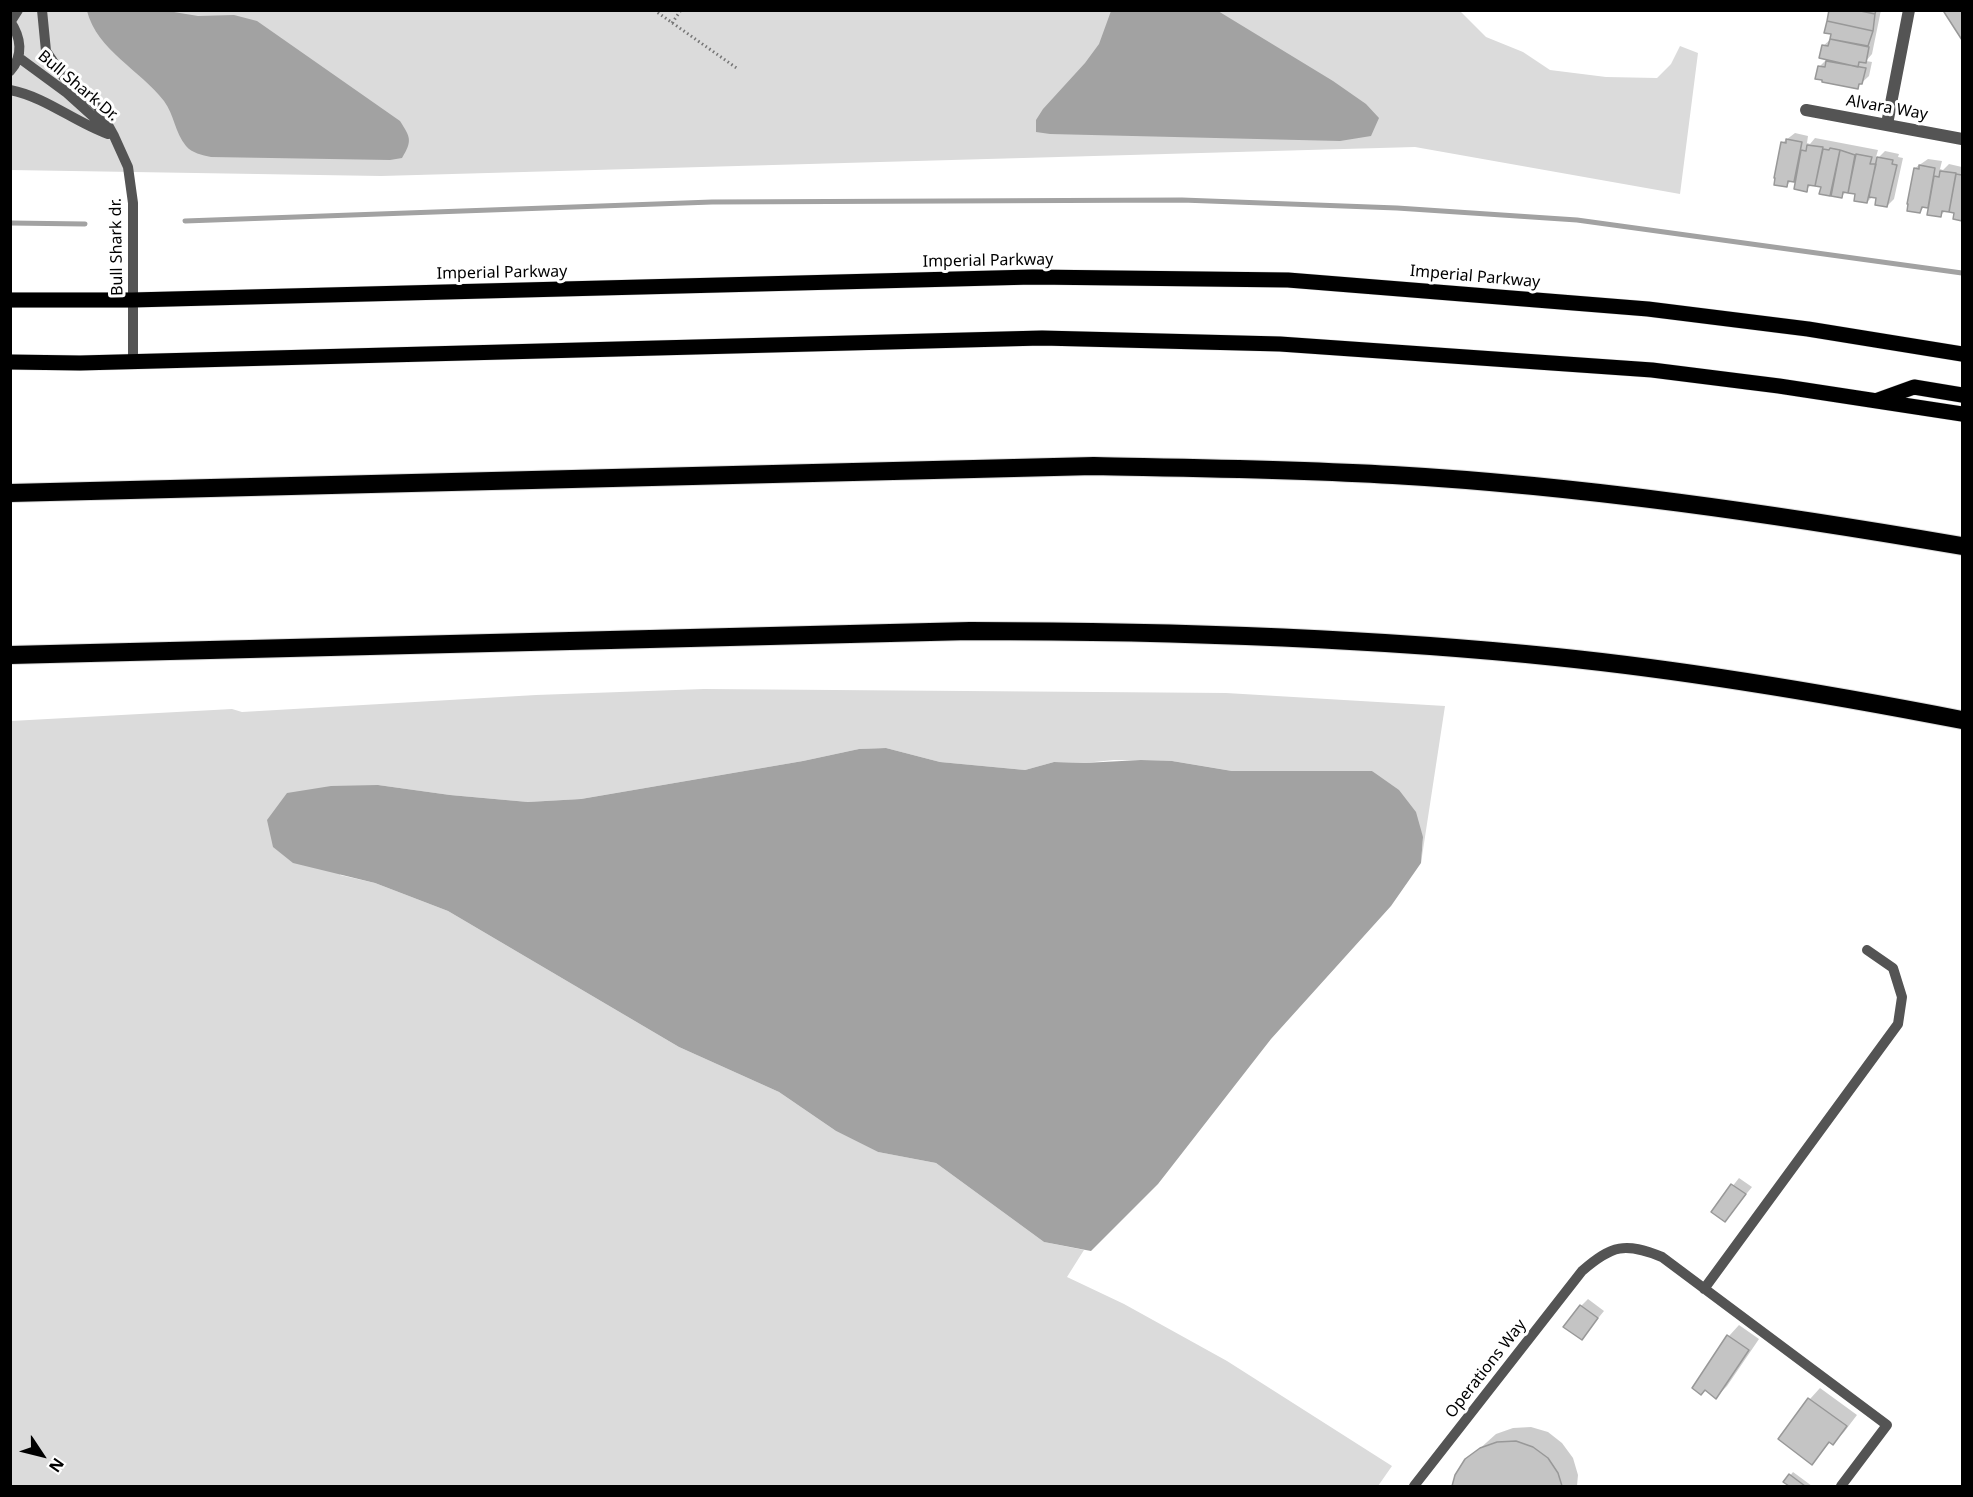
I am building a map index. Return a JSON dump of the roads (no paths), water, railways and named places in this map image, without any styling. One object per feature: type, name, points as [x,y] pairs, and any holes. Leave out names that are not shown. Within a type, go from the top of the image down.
[{"type":"highway","points":[[10,493],[1094,466],[1250,468],[1395,475],[1561,489],[1718,507],[1962,546]]},
{"type":"highway","points":[[10,655],[970,631],[1125,631],[1259,635],[1424,645],[1558,657],[1694,674],[1854,699],[1962,720]]},
{"type":"main road","name":"Imperial Parkway","points":[[10,300],[132,300],[1033,277],[1288,280],[1648,309],[1808,329],[1962,354]]},
{"type":"main road","points":[[10,362],[133,362],[1042,338],[1280,344],[1640,370],[1779,386],[1962,414]]},
{"type":"main road","points":[[1875,401],[1914,387],[1962,395]]},
{"type":"street","points":[[1887,124],[1909,10]]},
{"type":"street","name":"Alvara Way","points":[[1806,110],[1962,139]]},
{"type":"lane","points":[[11,21],[18,10]]},
{"type":"lane","name":"Bull Shark dr.","points":[[42,10],[46,51],[65,78],[98,107],[128,167],[133,203],[133,362]]},
{"type":"lane","name":"Bull Shark Dr.","points":[[10,71],[18,57],[20,46],[11,21]]},
{"type":"lane","name":"Bull Shark Dr.","points":[[18,57],[67,93],[114,136]]},
{"type":"lane","name":"Bull Shark Dr.","points":[[10,90],[28,93],[90,128],[114,136]]},
{"type":"lane","points":[[1704,1289],[1898,1024],[1902,997],[1893,968],[1867,950]]},
{"type":"lane","name":"Operations Way","points":[[1414,1486],[1582,1271],[1602,1253],[1623,1247],[1640,1248],[1662,1257],[1887,1425],[1841,1486]]},
{"type":"waterway","points":[[185,221],[712,202],[1182,200],[1397,208],[1577,220],[1962,273]]},
{"type":"waterway","points":[[10,223],[85,224]]}]
